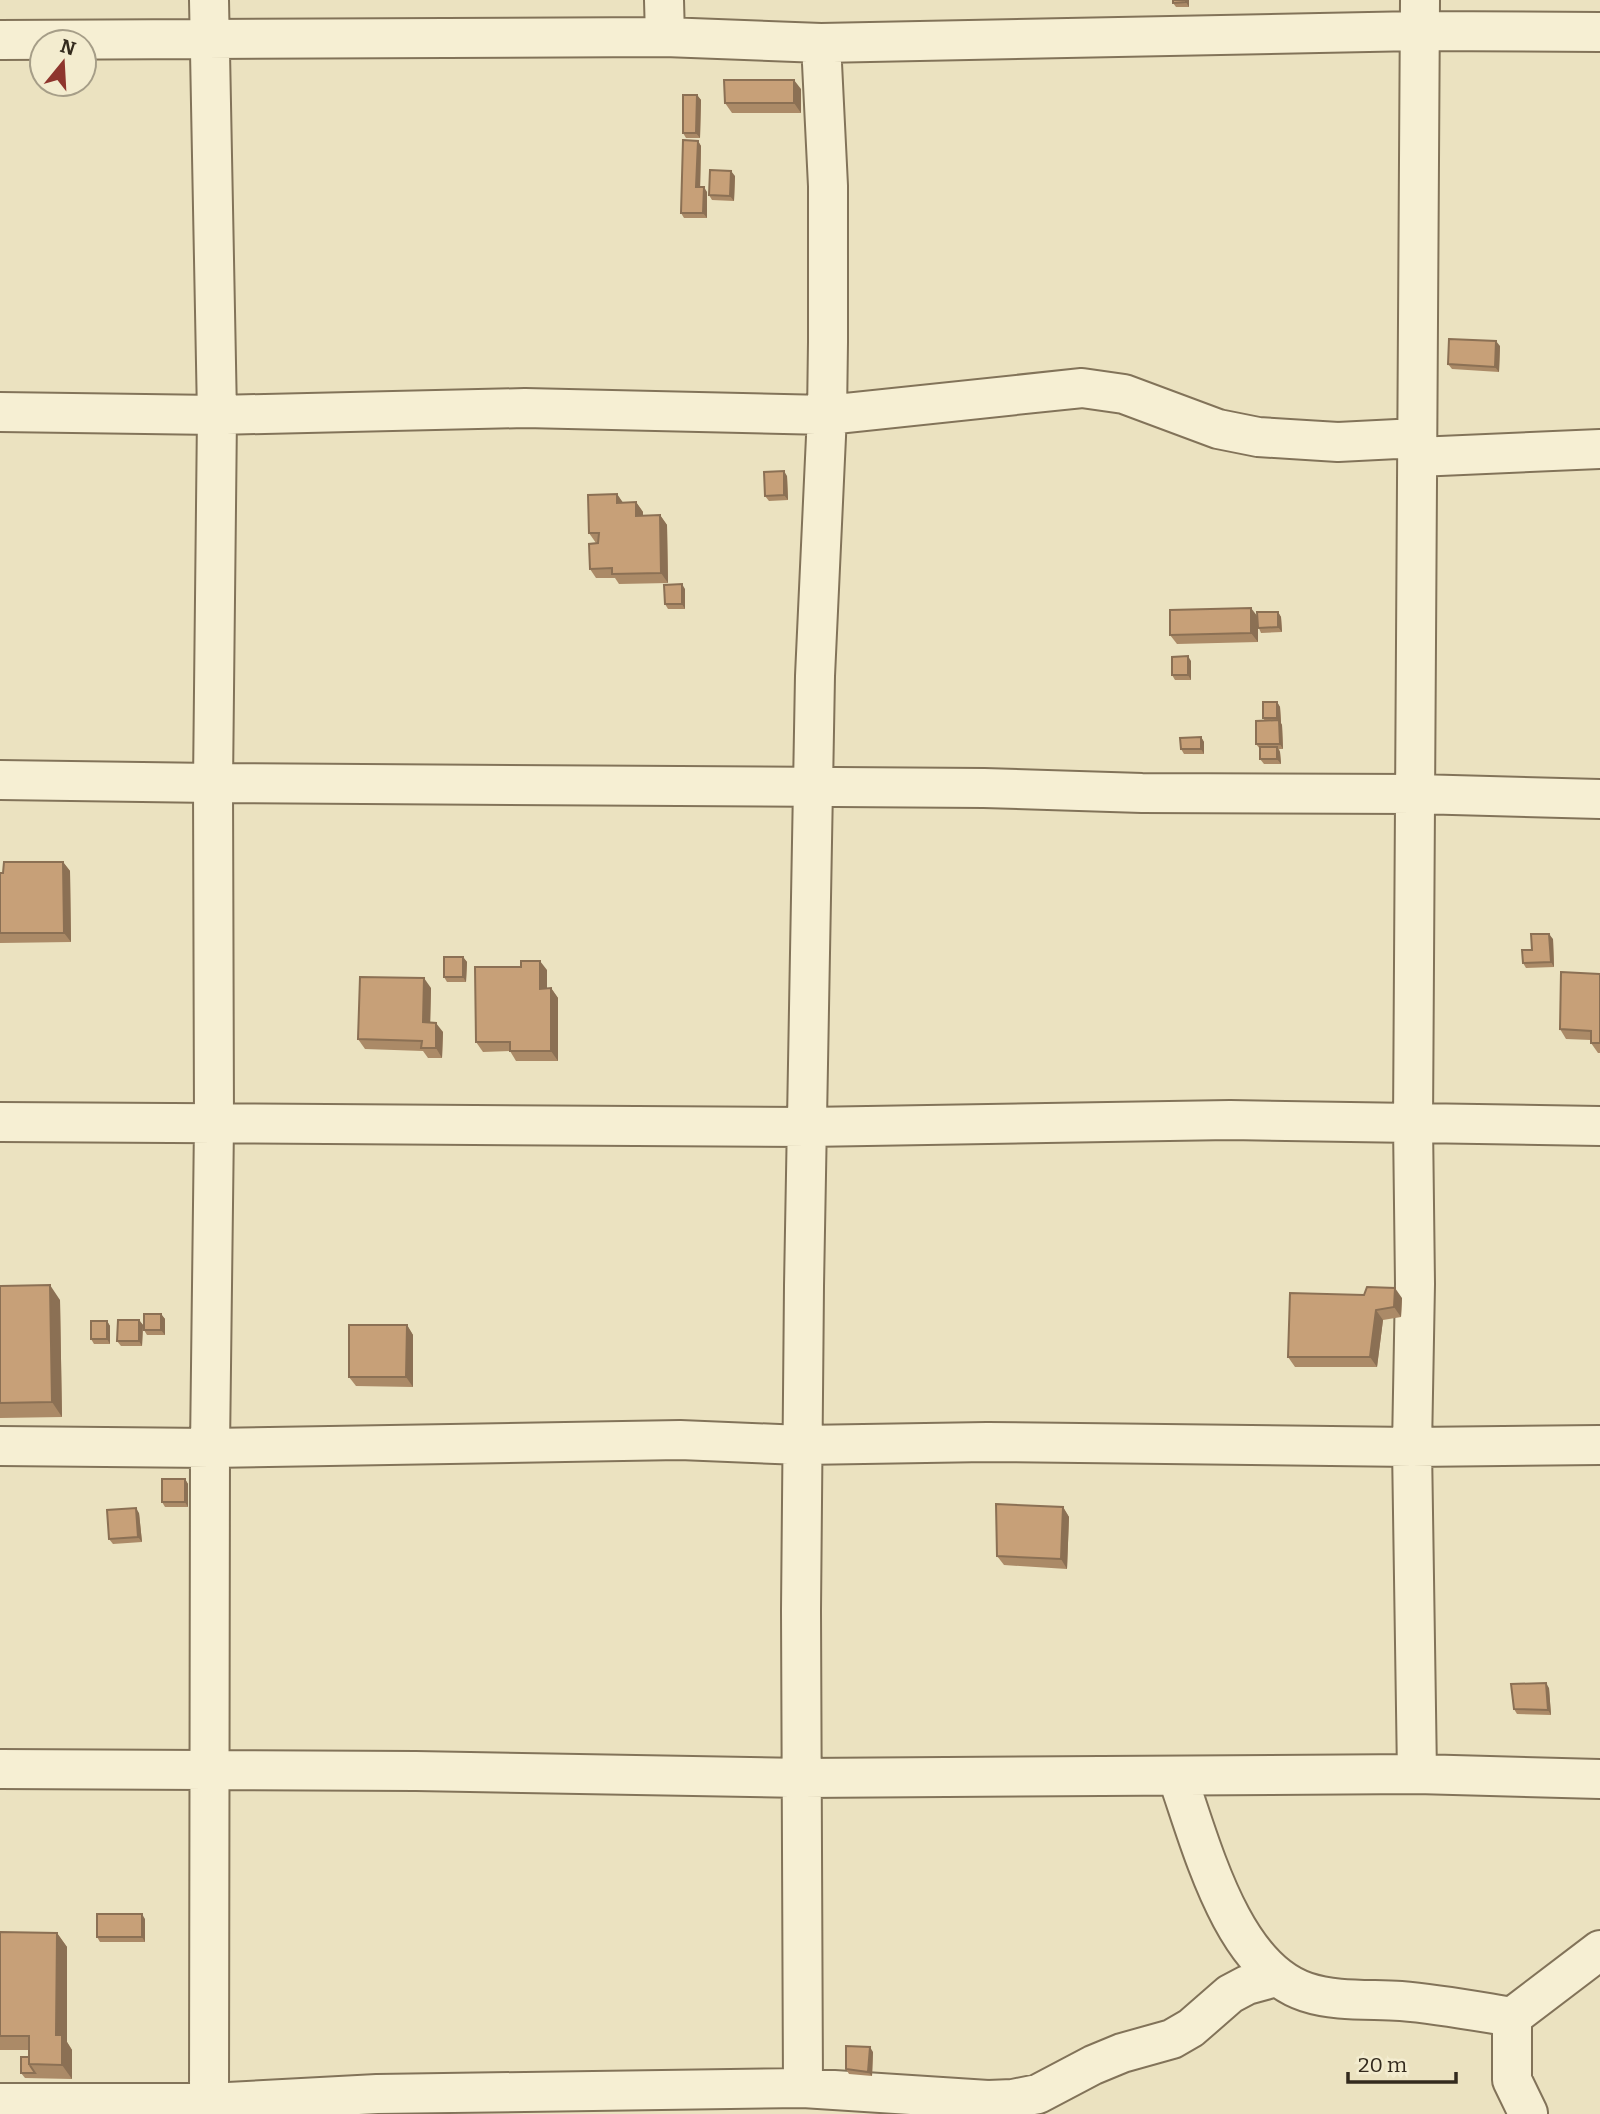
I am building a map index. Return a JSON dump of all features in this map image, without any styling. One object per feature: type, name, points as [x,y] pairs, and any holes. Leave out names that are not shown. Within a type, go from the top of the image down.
[{"type":"street","points":[[209,0],[218,415],[213,783],[209,2103]]},
{"type":"street","points":[[0,40],[208,38],[665,18],[821,43],[1419,16],[1600,32]]},
{"type":"street","points":[[1417,1774],[1412,1447],[1415,1284],[1413,1124],[1419,16]]},
{"type":"street","points":[[803,2088],[802,1445],[815,676],[827,415],[828,186],[821,43]]},
{"type":"street","points":[[0,411],[218,415],[525,408],[827,415],[1082,388],[1124,394],[1218,429],[1258,437],[1417,448],[1600,449]]},
{"type":"street","points":[[0,780],[984,788],[1600,799]]},
{"type":"street","points":[[0,1122],[807,1127],[1230,1120],[1600,1126]]},
{"type":"street","points":[[0,1446],[210,1448],[680,1440],[802,1445],[987,1442],[1412,1447],[1600,1444]]},
{"type":"street","points":[[0,1769],[430,1771],[803,1778],[1417,1774],[1600,1779]]},
{"type":"street","points":[[1177,1776],[1221,1898],[1244,1941],[1276,1977],[1305,1992],[1329,1997],[1413,2002],[1512,2017],[1600,1950]]},
{"type":"street","points":[[0,2104],[209,2103],[377,2094],[803,2088],[988,2100],[1013,2099],[1038,2094],[1122,2053],[1172,2039],[1191,2028],[1230,1994],[1247,1985],[1276,1977]]},
{"type":"street","points":[[1512,2017],[1512,2080],[1528,2113]]},
{"type":"building","points":[[1173,0],[1186,0],[1186,2],[1173,3]]},
{"type":"building","points":[[724,80],[794,80],[794,103],[725,103]]},
{"type":"building","points":[[683,95],[697,95],[696,133],[683,133]]},
{"type":"building","points":[[683,140],[698,141],[696,187],[704,187],[703,213],[681,213]]},
{"type":"building","points":[[710,170],[731,171],[730,196],[709,195]]},
{"type":"building","points":[[1449,339],[1496,341],[1495,367],[1448,364]]},
{"type":"building","points":[[784,471],[784,495],[765,496],[764,472]]},
{"type":"building","points":[[617,494],[617,503],[636,502],[636,516],[660,515],[661,573],[612,574],[612,568],[590,569],[589,544],[598,543],[599,533],[589,533],[588,495]]},
{"type":"building","points":[[682,584],[682,604],[665,604],[664,585]]},
{"type":"building","points":[[1251,608],[1251,633],[1170,635],[1170,610]]},
{"type":"building","points":[[1257,612],[1278,612],[1278,627],[1258,628]]},
{"type":"building","points":[[1188,656],[1188,675],[1172,675],[1172,657]]},
{"type":"building","points":[[1263,702],[1277,702],[1277,718],[1263,718]]},
{"type":"building","points":[[1279,720],[1280,744],[1256,744],[1256,721]]},
{"type":"building","points":[[1201,737],[1201,749],[1181,749],[1180,738]]},
{"type":"building","points":[[1260,747],[1277,747],[1277,759],[1260,759]]},
{"type":"building","points":[[4,862],[63,862],[64,933],[0,933],[0,873],[3,873]]},
{"type":"building","points":[[1531,934],[1549,934],[1551,962],[1523,963],[1522,950],[1532,950]]},
{"type":"building","points":[[444,957],[463,957],[463,977],[444,977]]},
{"type":"building","points":[[521,961],[540,961],[540,989],[551,988],[551,1051],[510,1051],[510,1042],[476,1042],[475,967],[521,967]]},
{"type":"building","points":[[1561,972],[1600,974],[1600,1043],[1591,1043],[1591,1031],[1560,1029]]},
{"type":"building","points":[[360,977],[424,978],[423,1022],[436,1023],[436,1048],[421,1048],[422,1041],[358,1039]]},
{"type":"building","points":[[50,1285],[52,1402],[0,1403],[0,1286]]},
{"type":"building","points":[[1367,1287],[1395,1288],[1394,1307],[1376,1310],[1370,1357],[1288,1357],[1290,1293],[1364,1295]]},
{"type":"building","points":[[144,1314],[161,1314],[161,1330],[144,1330]]},
{"type":"building","points":[[118,1320],[139,1320],[139,1341],[117,1341]]},
{"type":"building","points":[[91,1321],[107,1321],[107,1339],[91,1339]]},
{"type":"building","points":[[349,1325],[407,1325],[406,1377],[349,1377]]},
{"type":"building","points":[[162,1479],[185,1479],[185,1502],[162,1502]]},
{"type":"building","points":[[996,1504],[1063,1507],[1061,1559],[997,1556]]},
{"type":"building","points":[[136,1508],[138,1537],[109,1539],[107,1510]]},
{"type":"building","points":[[1546,1683],[1548,1710],[1514,1709],[1511,1684]]},
{"type":"building","points":[[97,1914],[142,1914],[142,1937],[97,1937]]},
{"type":"building","points":[[0,1932],[57,1933],[56,2035],[62,2035],[62,2065],[29,2064],[29,2036],[0,2036]]},
{"type":"building","points":[[846,2046],[870,2047],[868,2072],[846,2069]]},
{"type":"building","points":[[21,2057],[29,2057],[29,2064],[35,2073],[21,2073]]}]
